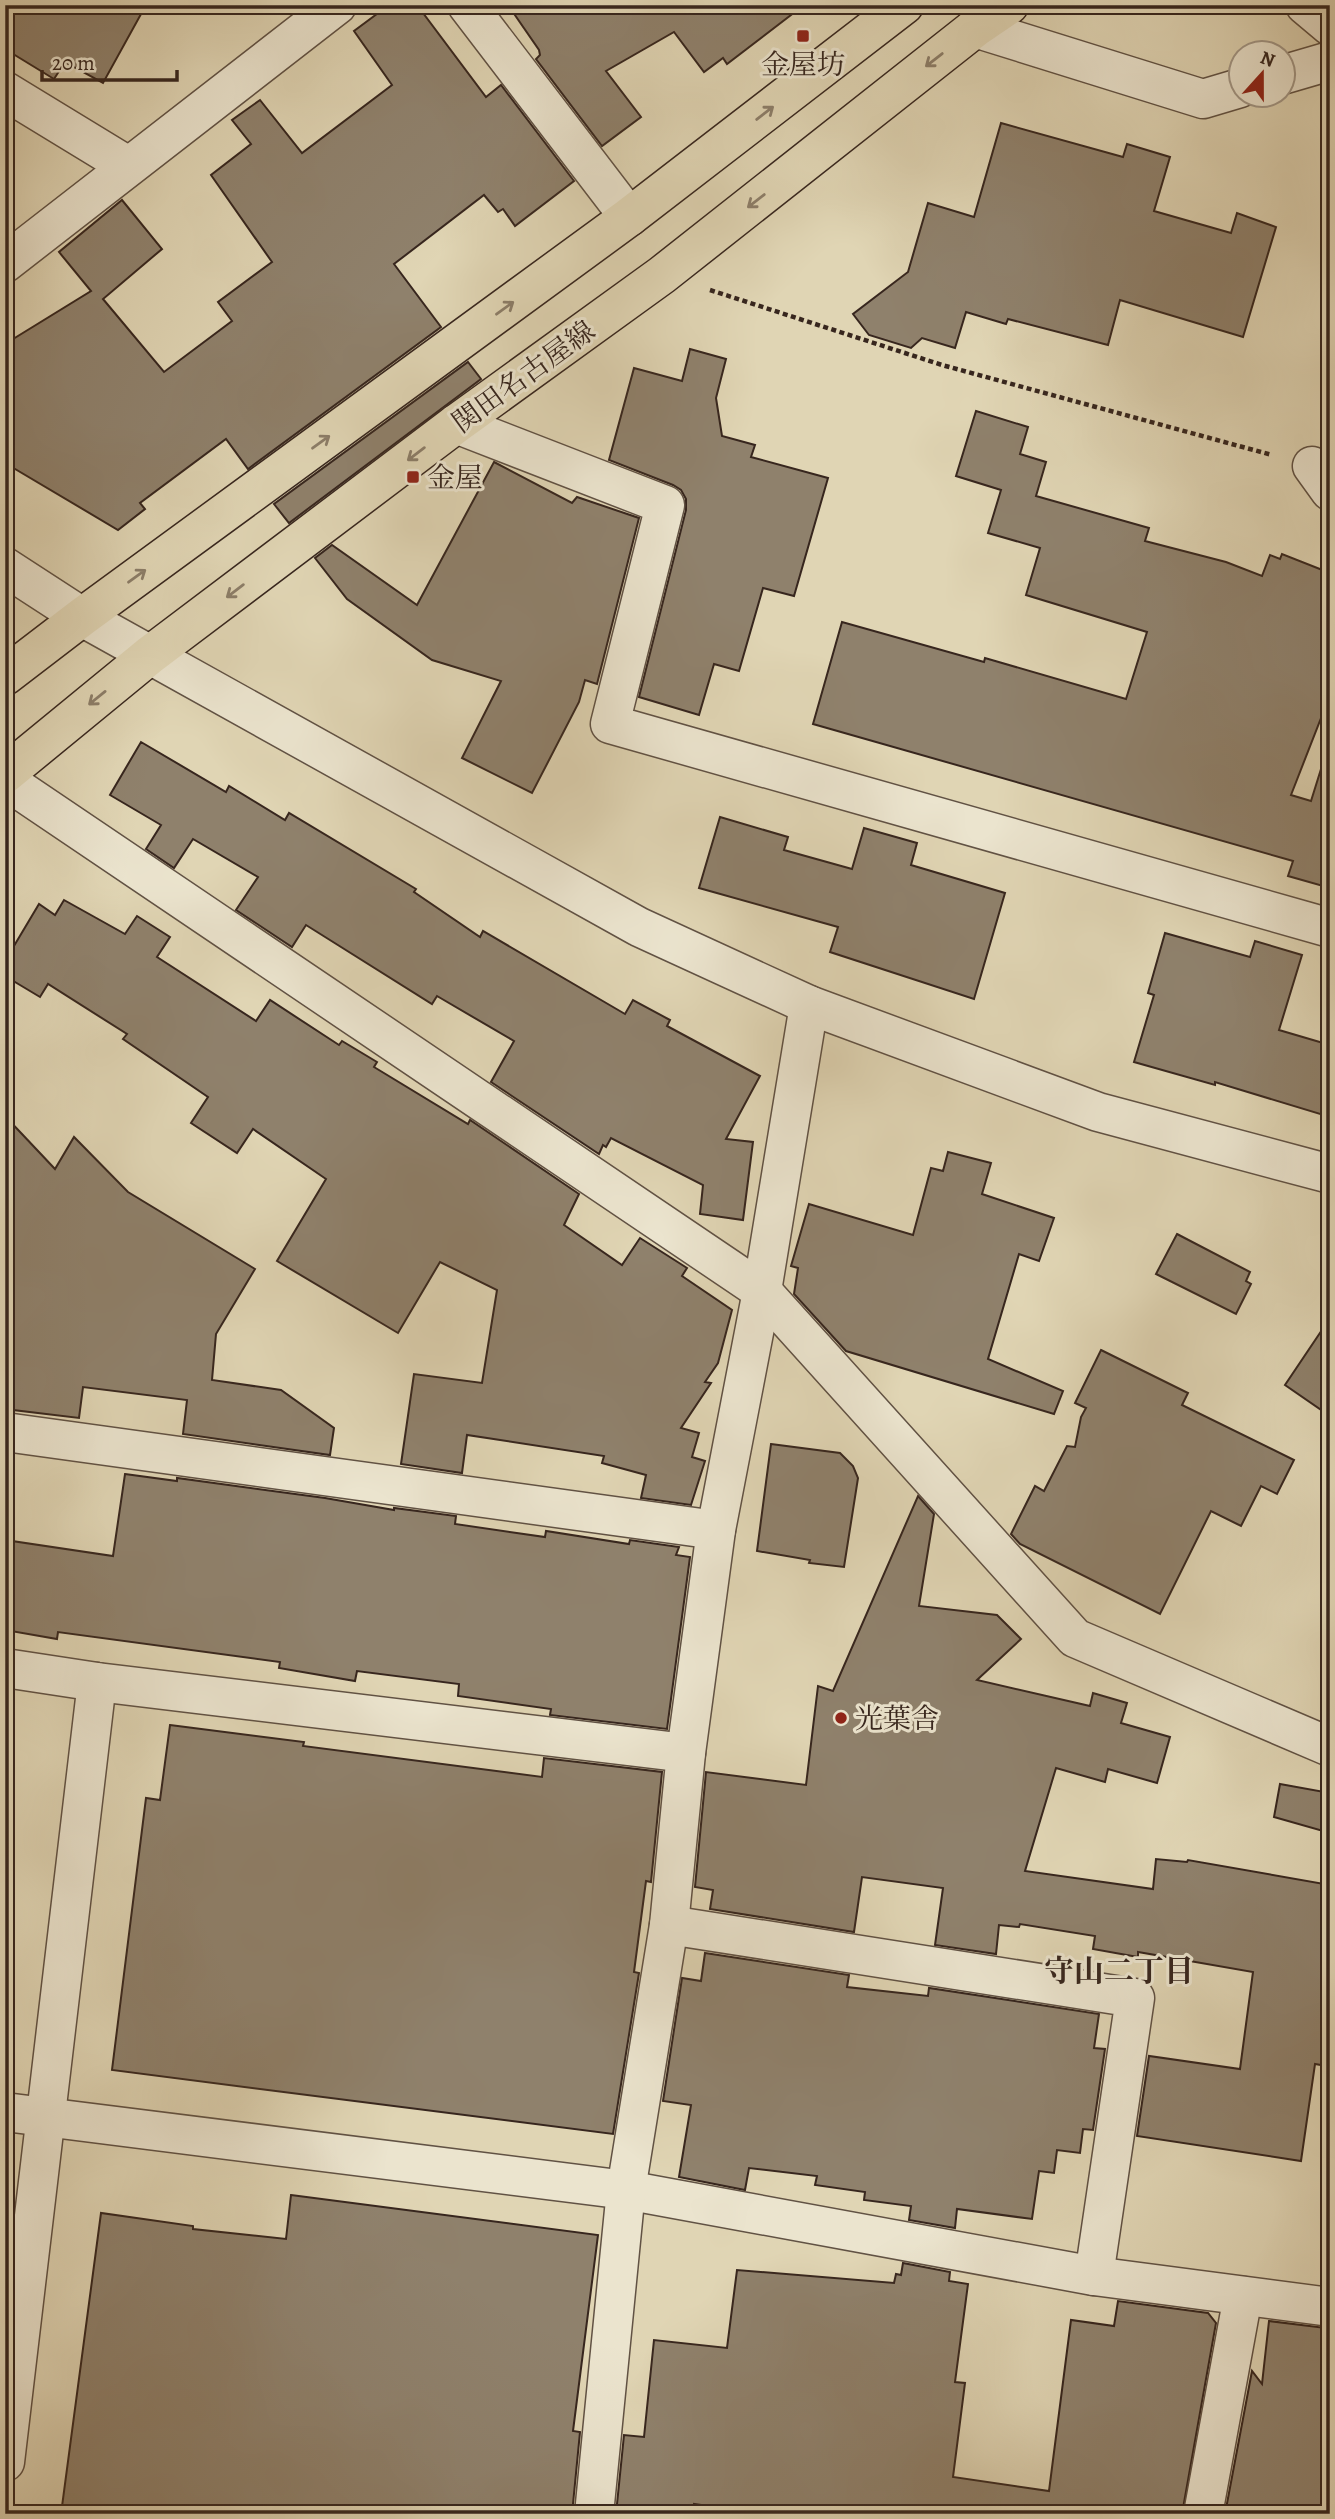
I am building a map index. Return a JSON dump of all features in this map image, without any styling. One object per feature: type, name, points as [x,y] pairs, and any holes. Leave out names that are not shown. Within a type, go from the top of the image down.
[{"type":"main road","points":[[5,676],[629,217],[904,5]]},
{"type":"main road","name":"関田名古屋線","points":[[5,774],[150,655],[456,424],[662,275],[975,28],[1009,5]]},
{"type":"street","points":[[5,262],[337,5]]},
{"type":"street","points":[[467,5],[629,217]]},
{"type":"street","points":[[1305,5],[1330,26]]},
{"type":"street","points":[[975,28],[1203,99],[1226,92]]},
{"type":"street","points":[[1296,71],[1330,61]]},
{"type":"street","points":[[5,91],[128,166]]},
{"type":"street","points":[[456,424],[665,505],[610,724],[1330,928]]},
{"type":"street","points":[[5,567],[82,617],[639,927],[809,1005],[1098,1112],[1330,1174]]},
{"type":"street","points":[[5,780],[762,1291],[1075,1638],[1330,1747]]},
{"type":"street","points":[[594,2514],[626,2190],[669,1925],[686,1753],[716,1530],[762,1291],[809,1005]]},
{"type":"street","points":[[5,1432],[716,1530]]},
{"type":"street","points":[[5,1668],[97,1682],[686,1753]]},
{"type":"street","points":[[5,2462],[97,1682]]},
{"type":"street","points":[[669,1925],[1135,1998],[1094,2276]]},
{"type":"street","points":[[5,2112],[626,2190],[1094,2276],[1330,2307]]},
{"type":"street","points":[[1203,2514],[1243,2295]]},
{"type":"path","points":[[662,275],[942,365],[1321,479]]},
{"type":"building","points":[[5,5],[146,5],[103,83],[65,62],[54,79],[5,49]]},
{"type":"building","points":[[389,5],[417,5],[486,97],[501,85],[574,181],[515,226],[503,209],[498,212],[484,195],[394,264],[441,327],[248,469],[226,439],[140,503],[145,509],[118,530],[5,463],[5,344],[91,291],[59,252],[122,200],[162,249],[103,299],[164,372],[232,321],[218,302],[272,262],[211,175],[251,144],[232,120],[260,100],[302,153],[392,85],[354,31]]},
{"type":"building","points":[[508,5],[804,5],[727,64],[723,58],[704,72],[674,32],[606,71],[641,117],[602,146],[536,59],[540,55],[539,50]]},
{"type":"building","points":[[1001,123],[1123,157],[1127,144],[1170,157],[1154,211],[1231,233],[1237,213],[1276,227],[1243,337],[1120,300],[1108,345],[1008,319],[1006,324],[966,312],[955,348],[922,338],[911,348],[869,335],[853,314],[908,272],[928,203],[974,217]]},
{"type":"building","points":[[690,349],[726,359],[716,398],[722,436],[755,445],[751,457],[828,478],[794,596],[763,588],[739,671],[714,664],[699,715],[639,697],[686,510],[686,499],[681,490],[673,485],[609,460],[634,368],[682,381]]},
{"type":"building","points":[[468,362],[481,379],[289,523],[274,504]]},
{"type":"building","points":[[976,411],[1028,427],[1020,454],[1046,462],[1036,496],[1149,528],[1145,541],[1226,562],[1262,576],[1270,555],[1280,559],[1282,554],[1330,573],[1330,695],[1291,795],[1311,801],[1321,769],[1330,770],[1330,888],[1288,876],[1293,861],[813,724],[842,622],[984,662],[985,658],[1126,699],[1147,632],[1026,595],[1040,548],[988,533],[1001,490],[956,476]]},
{"type":"building","points":[[494,462],[572,503],[577,497],[639,518],[597,684],[585,680],[579,702],[532,793],[462,758],[501,681],[432,660],[347,599],[315,558],[332,545],[417,605]]},
{"type":"building","points":[[141,742],[226,792],[229,786],[285,820],[289,813],[416,889],[414,892],[480,937],[483,931],[625,1014],[633,1000],[670,1020],[667,1026],[760,1076],[726,1139],[753,1142],[743,1220],[700,1214],[703,1185],[611,1138],[606,1147],[603,1145],[599,1154],[491,1082],[514,1041],[437,996],[432,1004],[306,925],[292,947],[236,910],[258,877],[193,839],[174,868],[146,849],[161,825],[110,795]]},
{"type":"building","points":[[720,817],[788,837],[784,850],[852,869],[864,828],[917,843],[911,865],[1005,893],[974,999],[830,952],[838,927],[699,888]]},
{"type":"building","points":[[64,900],[125,934],[137,916],[170,937],[157,957],[256,1021],[270,1000],[339,1045],[342,1041],[377,1062],[374,1067],[468,1124],[470,1120],[579,1194],[564,1225],[622,1265],[640,1238],[687,1268],[682,1276],[732,1310],[718,1363],[705,1382],[711,1383],[681,1428],[699,1433],[692,1457],[705,1461],[691,1505],[641,1498],[646,1475],[602,1463],[604,1456],[467,1435],[462,1473],[401,1464],[414,1374],[482,1383],[497,1290],[440,1262],[398,1333],[277,1261],[326,1179],[253,1129],[237,1153],[191,1123],[208,1097],[123,1039],[127,1034],[48,984],[40,997],[5,976],[5,961],[39,904],[55,915]]},
{"type":"building","points":[[1165,933],[1250,957],[1255,941],[1302,955],[1279,1030],[1330,1045],[1330,1117],[1215,1082],[1215,1085],[1134,1062],[1154,995],[1148,993]]},
{"type":"building","points":[[5,1116],[55,1169],[74,1137],[128,1192],[255,1269],[216,1334],[212,1380],[281,1390],[334,1428],[330,1455],[183,1434],[187,1400],[83,1387],[79,1418],[5,1409]]},
{"type":"building","points":[[948,1152],[991,1163],[982,1194],[1054,1218],[1039,1261],[1019,1254],[988,1359],[1063,1391],[1054,1414],[846,1351],[794,1294],[798,1268],[791,1266],[809,1204],[913,1235],[931,1168],[943,1171]]},
{"type":"building","points":[[1177,1234],[1250,1272],[1246,1281],[1251,1284],[1236,1314],[1156,1274]]},
{"type":"building","points":[[1330,1318],[1330,1416],[1285,1385]]},
{"type":"building","points":[[1101,1350],[1188,1393],[1182,1405],[1294,1460],[1277,1494],[1261,1486],[1241,1526],[1211,1511],[1160,1614],[1020,1544],[1011,1534],[1035,1486],[1044,1491],[1067,1446],[1075,1447],[1081,1417],[1086,1408],[1075,1403]]},
{"type":"building","points":[[771,1444],[840,1453],[853,1466],[858,1478],[844,1567],[809,1563],[810,1560],[757,1551]]},
{"type":"building","points":[[125,1474],[177,1481],[177,1478],[394,1510],[456,1516],[455,1524],[545,1537],[546,1531],[629,1544],[630,1540],[679,1547],[676,1555],[690,1557],[667,1729],[550,1715],[551,1709],[458,1696],[459,1684],[357,1671],[355,1681],[279,1668],[280,1662],[58,1632],[57,1639],[5,1630],[5,1540],[113,1556]]},
{"type":"building","points":[[918,1496],[934,1514],[919,1606],[997,1615],[1021,1639],[977,1680],[1090,1706],[1093,1693],[1127,1703],[1121,1723],[1170,1737],[1157,1783],[1108,1769],[1105,1782],[1056,1768],[1025,1871],[1153,1889],[1156,1859],[1188,1860],[1330,1885],[1330,1995],[1327,1994],[1321,2065],[1315,2064],[1301,2161],[1137,2136],[1149,2056],[1240,2069],[1253,1972],[1138,1952],[1138,1957],[1093,1949],[1095,1936],[1020,1924],[1019,1927],[999,1925],[996,1954],[935,1945],[943,1888],[862,1877],[854,1932],[710,1909],[713,1890],[695,1887],[706,1772],[806,1785],[818,1686],[833,1691]]},
{"type":"building","points":[[170,1725],[304,1742],[303,1746],[542,1777],[544,1758],[662,1772],[651,1882],[646,1881],[634,1972],[639,1973],[613,2134],[112,2070],[146,1798],[160,1800]]},
{"type":"building","points":[[1280,1784],[1330,1793],[1330,1833],[1274,1817]]},
{"type":"building","points":[[705,1953],[849,1975],[847,1987],[928,1996],[929,1988],[1099,2014],[1094,2048],[1105,2049],[1093,2130],[1083,2129],[1080,2153],[1057,2150],[1054,2173],[1039,2171],[1032,2219],[957,2209],[955,2228],[909,2220],[911,2206],[864,2200],[865,2192],[815,2185],[817,2176],[749,2168],[745,2190],[679,2177],[691,2105],[663,2101],[682,1978],[701,1981]]},
{"type":"building","points":[[291,2195],[598,2235],[573,2431],[580,2432],[572,2514],[61,2514],[101,2213],[193,2226],[193,2229],[286,2239]]},
{"type":"building","points":[[903,2263],[950,2272],[949,2281],[968,2284],[955,2382],[965,2383],[953,2477],[1049,2491],[1071,2320],[1114,2326],[1118,2301],[1208,2313],[1216,2323],[1182,2514],[761,2514],[694,2504],[693,2514],[616,2514],[624,2435],[644,2437],[654,2340],[727,2348],[737,2270],[894,2283],[896,2274],[901,2275]]},
{"type":"building","points":[[1269,2321],[1326,2328],[1325,2335],[1330,2336],[1330,2514],[1225,2514],[1252,2371],[1262,2384]]},
{"type":"place","name":"金屋坊","points":[[803,36]]},
{"type":"place","name":"金屋","points":[[413,477]]},
{"type":"place","name":"光葉舎","points":[[841,1718]]},
{"type":"district","name":"守山二丁目","points":[[1119,1971]]}]
